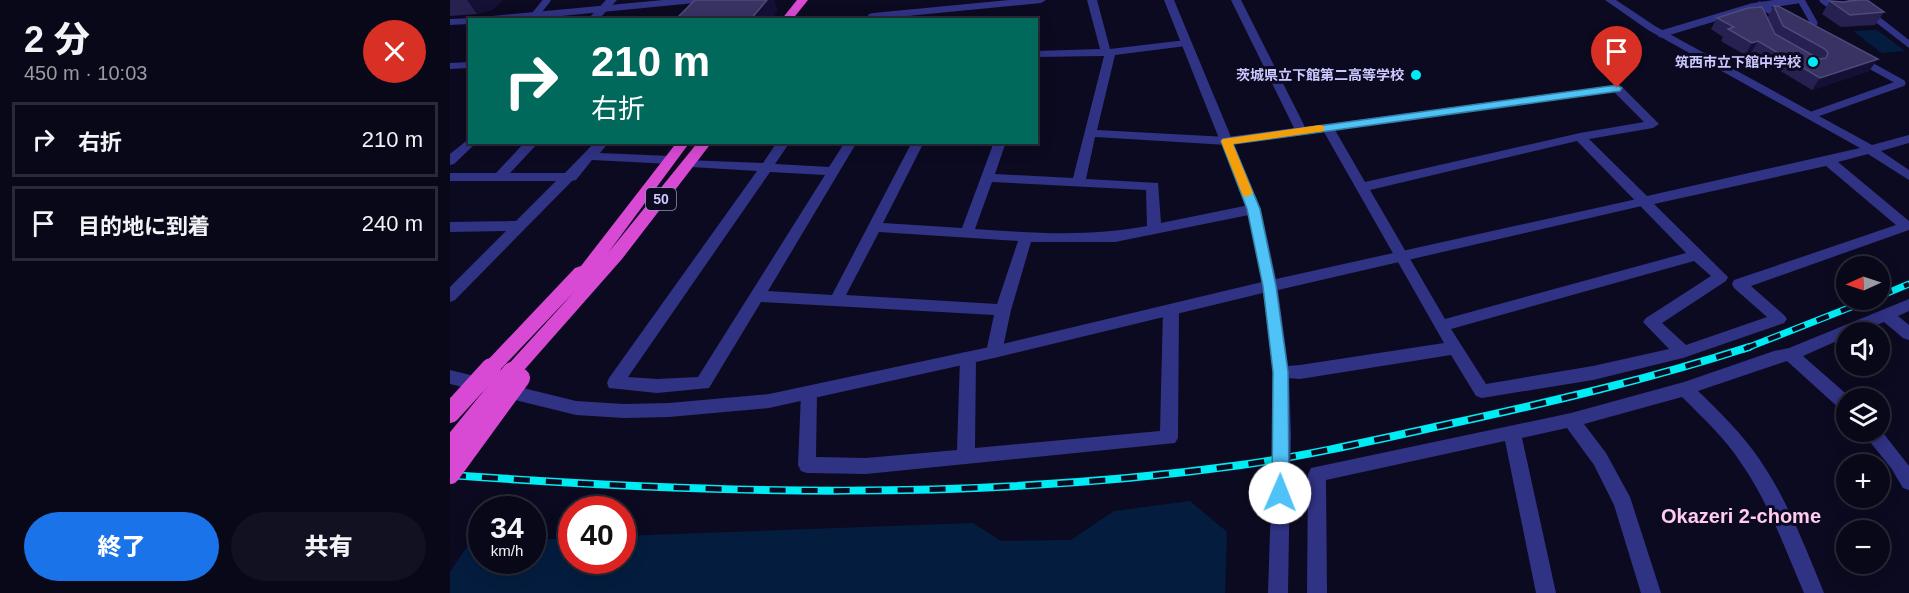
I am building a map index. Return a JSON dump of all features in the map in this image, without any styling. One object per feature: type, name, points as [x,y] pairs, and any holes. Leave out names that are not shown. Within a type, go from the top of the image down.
[{"type":"highway","points":[[788,18],[803,0]]},
{"type":"highway","points":[[800,18],[812,0]]},
{"type":"highway","name":"50","points":[[608,254],[682,144]]},
{"type":"highway","name":"50","points":[[450,448],[516,375],[529,351],[608,254],[704,144]]},
{"type":"highway","points":[[450,413],[491,368],[608,254]]},
{"type":"highway","points":[[450,474],[516,375],[608,254]]},
{"type":"street","points":[[594,18],[612,0]]},
{"type":"street","points":[[503,18],[695,0]]},
{"type":"street","points":[[872,18],[873,16],[970,3],[1041,0]]},
{"type":"street","points":[[1078,183],[1108,52],[1092,0]]},
{"type":"street","points":[[1169,0],[1254,209],[1270,286],[1281,372],[1282,436],[1278,593]]},
{"type":"street","points":[[1236,0],[1301,131]]},
{"type":"street","points":[[1610,0],[1661,34],[1812,115],[1873,151],[1909,176]]},
{"type":"street","points":[[1852,0],[1909,45]]},
{"type":"street","points":[[967,18],[970,3]]},
{"type":"street","points":[[450,22],[468,21]]},
{"type":"street","points":[[1038,54],[1108,52],[1186,44]]},
{"type":"street","points":[[450,66],[468,65]]},
{"type":"street","points":[[1091,133],[1227,141],[1617,88],[1653,124],[1580,137],[1363,187]]},
{"type":"street","points":[[1329,128],[1441,326],[1482,391],[1593,373],[1683,352],[1779,319],[1739,284],[1721,278],[1580,137]]},
{"type":"street","points":[[450,377],[566,406],[624,411],[723,406],[809,394],[1270,286],[1873,151],[1909,139]]},
{"type":"street","points":[[450,161],[468,144]]},
{"type":"street","points":[[499,177],[531,144]]},
{"type":"street","points":[[450,296],[571,177],[601,144]]},
{"type":"street","points":[[783,144],[615,383],[657,386],[703,383],[850,144]]},
{"type":"street","points":[[836,301],[917,144]]},
{"type":"street","points":[[967,232],[999,144]]},
{"type":"street","points":[[590,156],[670,160]]},
{"type":"street","points":[[1739,284],[1906,226],[1828,161]]},
{"type":"street","points":[[691,162],[833,171]]},
{"type":"street","points":[[450,177],[571,177]]},
{"type":"street","points":[[987,178],[1153,186],[1154,229]]},
{"type":"street","points":[[874,227],[1054,239],[1115,237],[1254,209]]},
{"type":"street","points":[[450,227],[521,226]]},
{"type":"street","points":[[994,352],[1003,310],[1026,237]]},
{"type":"street","points":[[1441,326],[1697,255]]},
{"type":"street","points":[[1683,352],[1652,322],[1721,278]]},
{"type":"street","points":[[757,296],[1003,310]]},
{"type":"street","points":[[1317,593],[1317,474],[1571,420],[1684,389],[1780,355],[1790,354],[1909,305]]},
{"type":"street","points":[[809,394],[807,465],[866,466],[1169,438],[1171,310]]},
{"type":"street","points":[[1886,315],[1909,334]]},
{"type":"street","points":[[1281,372],[1300,372],[1455,348]]},
{"type":"street","points":[[1790,354],[1836,395]]},
{"type":"street","points":[[966,457],[969,358]]},
{"type":"street","points":[[1684,389],[1747,456],[1773,502],[1814,593]]},
{"type":"street","points":[[1571,420],[1600,459],[1623,503],[1651,593]]},
{"type":"street","points":[[1512,433],[1546,593]]},
{"type":"street","points":[[1881,442],[1898,462],[1909,482]]},
{"type":"lane","points":[[535,15],[547,0]]},
{"type":"lane","points":[[1661,34],[1758,6],[1799,0],[1814,23],[1801,27]]},
{"type":"lane","points":[[1823,0],[1835,9]]},
{"type":"lane","points":[[1758,6],[1760,15]]},
{"type":"lane","points":[[1758,6],[1811,33]]},
{"type":"lane","points":[[1812,115],[1902,83],[1852,55]]},
{"type":"water","points":[[1877,30],[1905,51],[1882,53],[1853,31]]},
{"type":"water","points":[[1190,501],[1227,532],[1225,593],[450,593],[450,572],[468,545],[468,574],[546,574],[546,539],[558,539],[558,574],[636,574],[636,536],[973,523],[1001,541],[1071,540],[1114,511]]},
{"type":"building","points":[[695,0],[767,0],[752,18],[677,18]]},
{"type":"building","points":[[1867,0],[1884,12],[1850,15],[1830,1],[1843,2]]},
{"type":"building","points":[[1774,6],[1778,6],[1878,59],[1820,78],[1758,41],[1752,43],[1728,29],[1734,27],[1717,18],[1748,8],[1762,7],[1775,34],[1819,59],[1826,58],[1828,53],[1825,49],[1783,26]]},
{"type":"railway","points":[[1890,292],[1909,284]]},
{"type":"railway","points":[[1744,349],[1843,310]]},
{"type":"railway","points":[[450,475],[648,487],[846,491],[945,489],[1143,477],[1267,461],[1371,441],[1600,389],[1749,347]]},
{"type":"slow traffic","points":[[1247,193],[1227,141],[1320,129]]},
{"type":"place","name":"筑西市立下館中学校","points":[[1813,62]]},
{"type":"place","name":"茨城県立下館第二高等学校","points":[[1416,75]]},
{"type":"district","name":"Okazeri 2-chome","points":[[1741,516]]},
{"type":"route","points":[[1280,493],[1281,372],[1270,286],[1254,209],[1227,141],[1462,111],[1617,88]]}]
